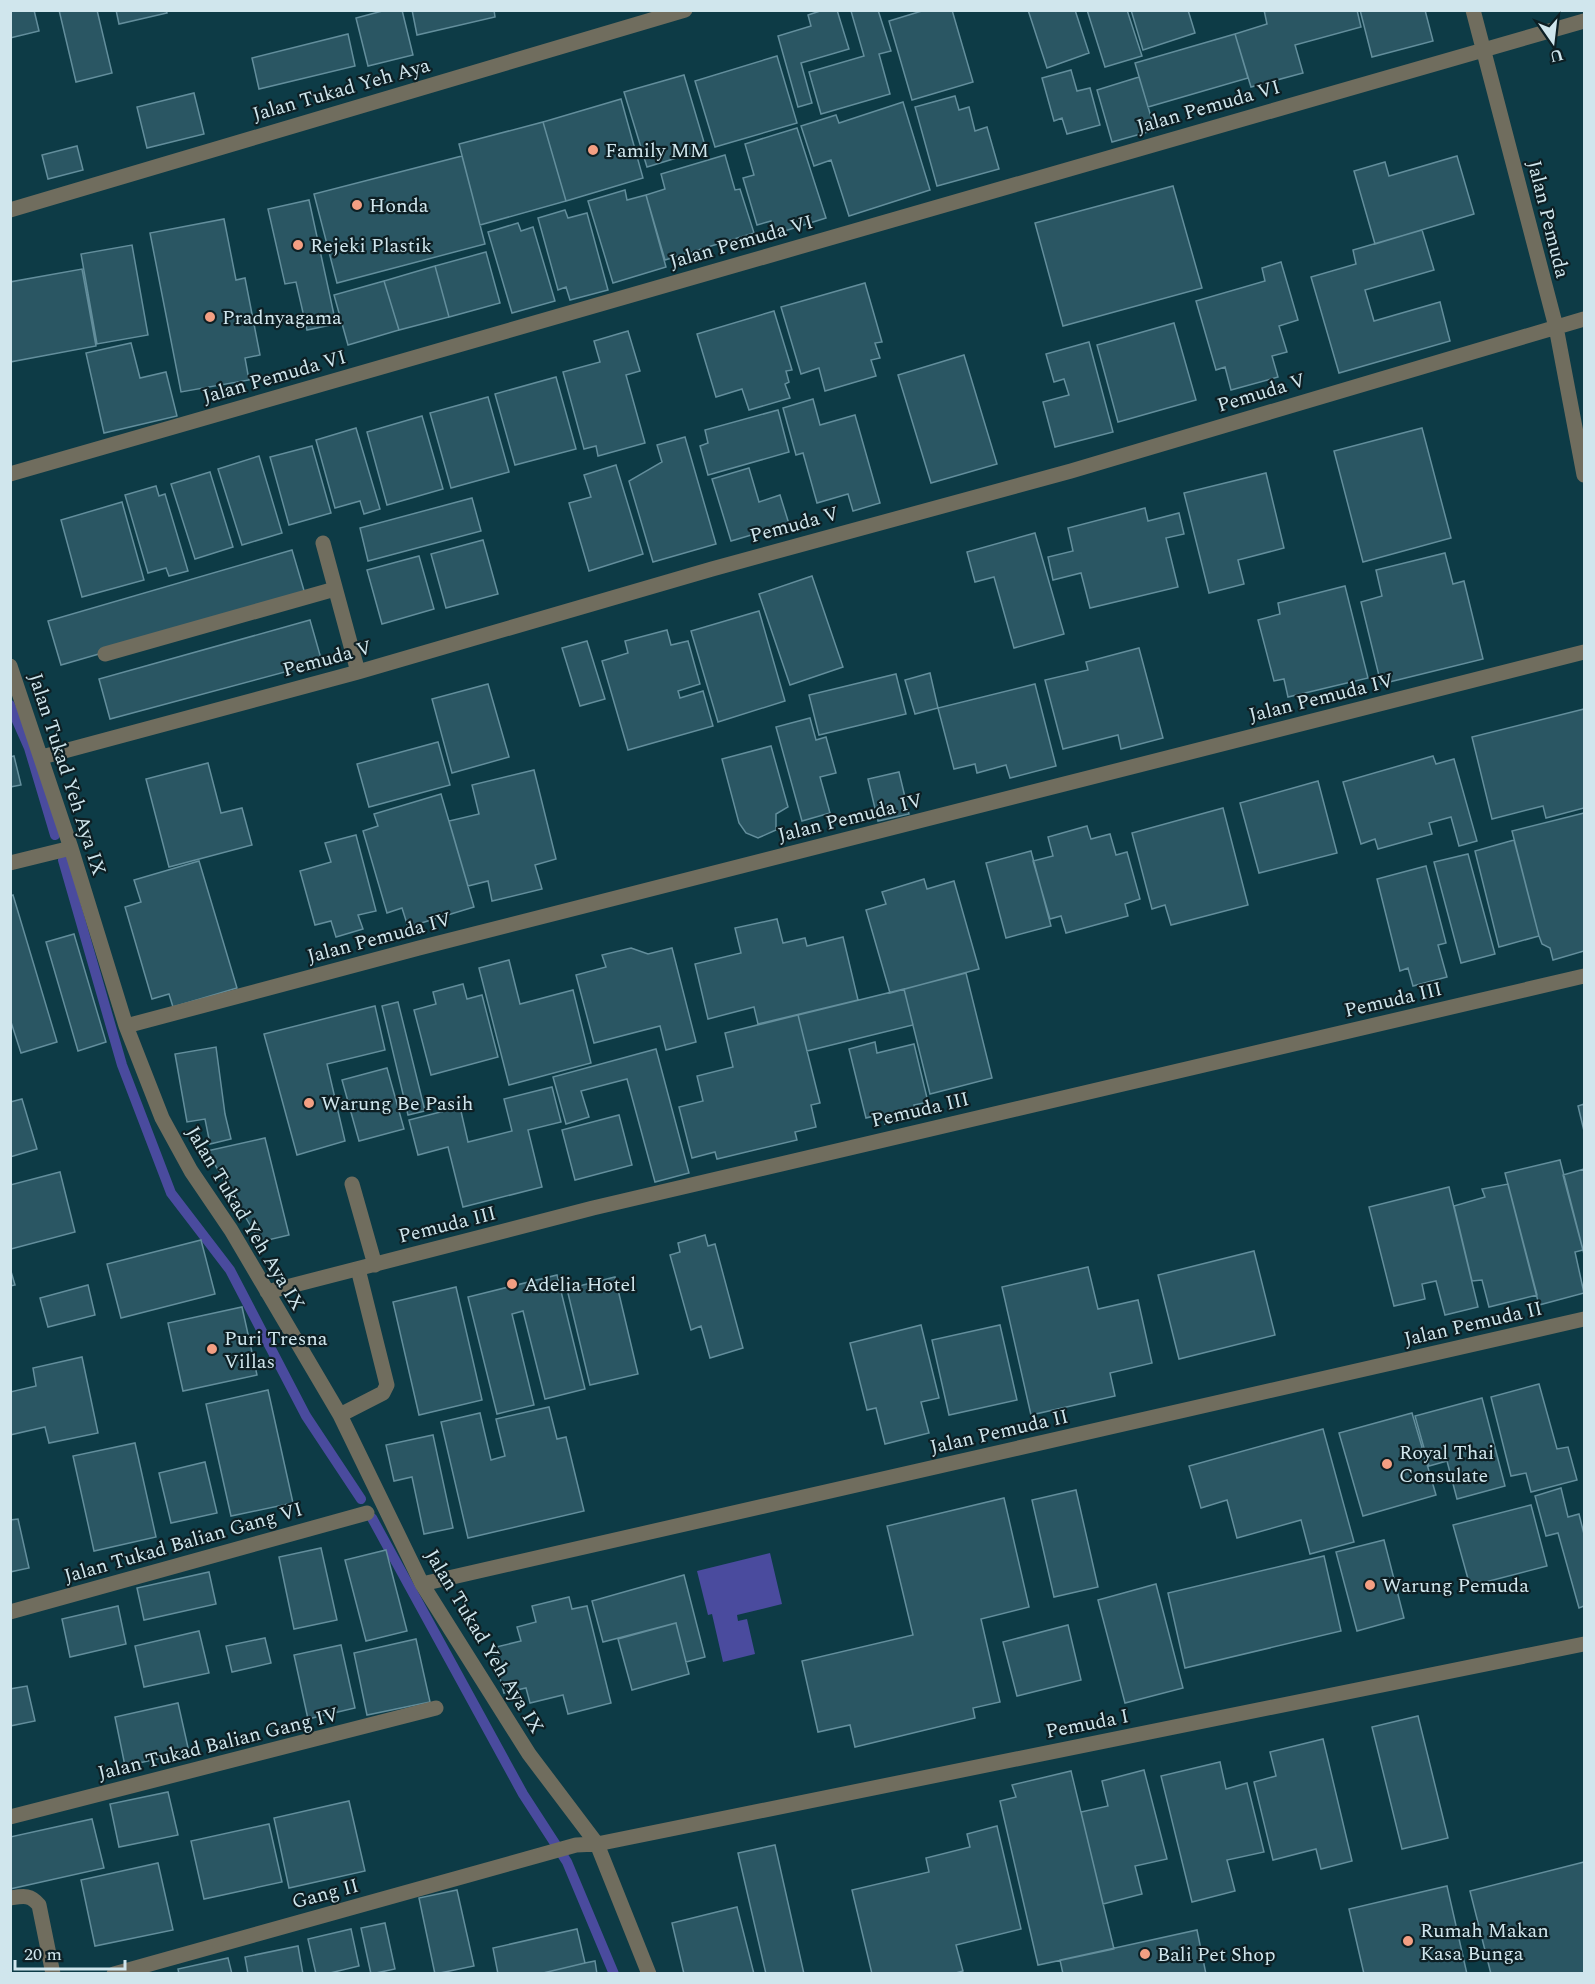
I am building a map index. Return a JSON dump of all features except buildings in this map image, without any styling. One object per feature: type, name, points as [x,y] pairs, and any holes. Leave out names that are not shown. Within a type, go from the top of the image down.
[{"type":"street","name":"Jalan Tukad Yeh Aya","points":[[10,210],[685,10]]},
{"type":"street","name":"Jalan Pemuda","points":[[1473,10],[1556,327],[1584,475]]},
{"type":"street","name":"Jalan Pemuda VI","points":[[10,474],[1584,21]]},
{"type":"street","name":"Pemuda V","points":[[42,757],[358,672],[712,569],[1071,471],[1584,319]]},
{"type":"street","points":[[323,543],[358,672]]},
{"type":"street","points":[[105,654],[335,590]]},
{"type":"street","name":"Jalan Pemuda IV","points":[[126,1026],[419,948],[1584,652]]},
{"type":"street","name":"Jalan Tukad Yeh Aya IX","points":[[10,666],[42,757],[126,1026],[162,1118],[191,1171],[231,1230],[340,1415],[422,1584],[529,1754],[597,1844],[649,1974]]},
{"type":"street","points":[[10,863],[71,848]]},
{"type":"street","name":"Pemuda III","points":[[267,1293],[706,1181],[1584,976]]},
{"type":"street","points":[[352,1185],[375,1264]]},
{"type":"street","points":[[340,1415],[383,1393],[387,1385],[358,1269]]},
{"type":"street","name":"Jalan Pemuda II","points":[[422,1584],[1584,1320]]},
{"type":"street","name":"Jalan Tukad Balian Gang VI","points":[[10,1612],[367,1513]]},
{"type":"street","name":"Pemuda I","points":[[597,1844],[1584,1644]]},
{"type":"street","name":"Jalan Tukad Balian Gang IV","points":[[10,1817],[436,1708]]},
{"type":"street","name":"Gang II","points":[[114,1974],[576,1845],[597,1844]]},
{"type":"street","points":[[10,1898],[26,1895],[39,1905],[53,1974]]},
{"type":"shaded area","points":[[770,1553],[782,1604],[737,1615],[738,1621],[747,1619],[755,1654],[723,1662],[712,1614],[708,1615],[697,1571]]},
{"type":"waterway","points":[[10,705],[29,748],[55,835]]},
{"type":"waterway","points":[[63,860],[122,1065],[171,1193],[230,1270],[306,1416],[361,1499]]},
{"type":"waterway","points":[[372,1518],[523,1794],[567,1862],[614,1974]]},
{"type":"place","name":"Family MM","points":[[593,150]]},
{"type":"place","name":"Honda","points":[[357,205]]},
{"type":"place","name":"Rejeki Plastik","points":[[298,245]]},
{"type":"place","name":"Pradnyagama","points":[[210,317]]},
{"type":"place","name":"Warung Be Pasih","points":[[309,1103]]},
{"type":"place","name":"Adelia Hotel","points":[[512,1284]]},
{"type":"place","name":"Puri Tresna Villas","points":[[212,1349]]},
{"type":"place","name":"Royal Thai Consulate","points":[[1387,1464]]},
{"type":"place","name":"Warung Pemuda","points":[[1370,1585]]},
{"type":"place","name":"Rumah Makan Kasa Bunga","points":[[1408,1941]]},
{"type":"place","name":"Bali Pet Shop","points":[[1145,1954]]}]
